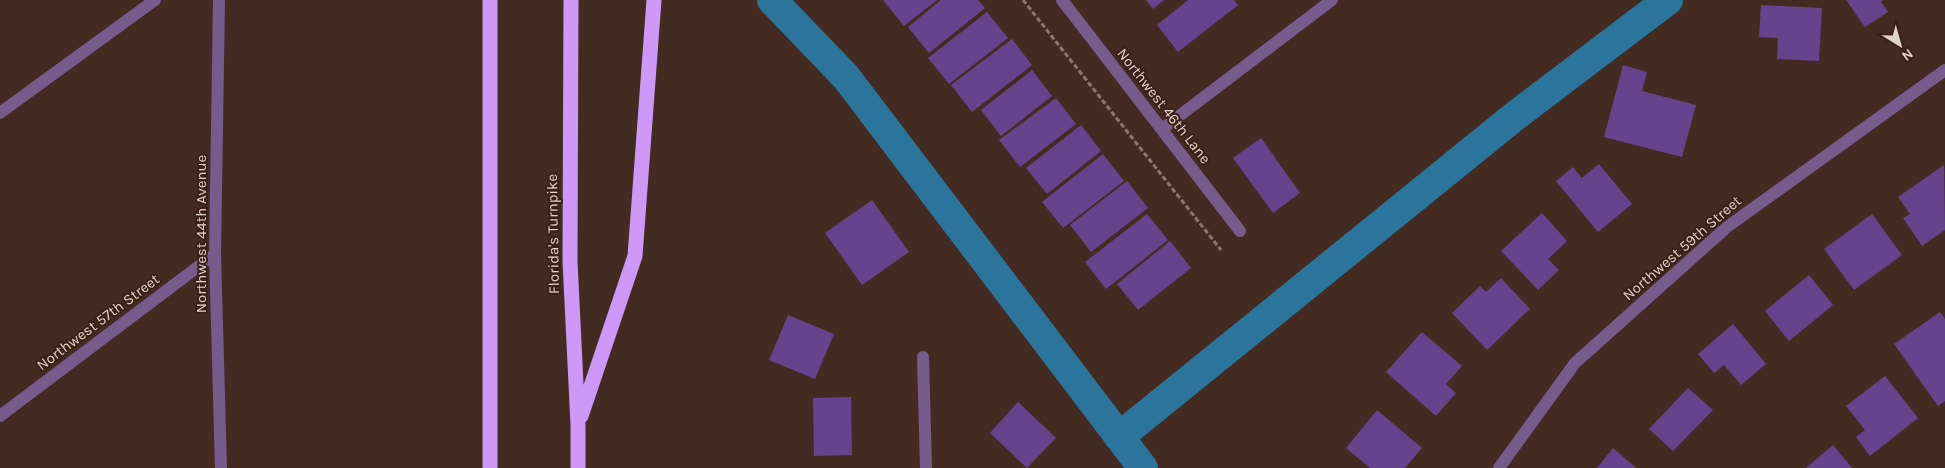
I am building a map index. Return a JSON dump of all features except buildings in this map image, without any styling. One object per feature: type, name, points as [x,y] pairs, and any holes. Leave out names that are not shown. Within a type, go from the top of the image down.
[{"type":"highway","points":[[490,0],[490,468]]},
{"type":"highway","name":"Florida's Turnpike","points":[[571,0],[570,261],[578,425],[578,468]]},
{"type":"highway","points":[[578,425],[635,256],[654,0]]},
{"type":"street","points":[[0,114],[155,0]]},
{"type":"street","name":"Northwest 44th Avenue","points":[[219,0],[215,254],[221,468]]},
{"type":"street","name":"Northwest 46th Lane","points":[[1062,0],[1240,231]]},
{"type":"street","points":[[1162,128],[1332,0]]},
{"type":"street","name":"Northwest 59th Street","points":[[1499,468],[1575,363],[1726,227],[1945,70]]},
{"type":"street","name":"Northwest 57th Street","points":[[0,416],[215,254]]},
{"type":"street","points":[[923,357],[926,468]]},
{"type":"path","points":[[1024,0],[1221,250]]},
{"type":"waterway","points":[[772,0],[846,77],[1143,468]]},
{"type":"waterway","points":[[1119,437],[1515,116],[1668,0]]}]
